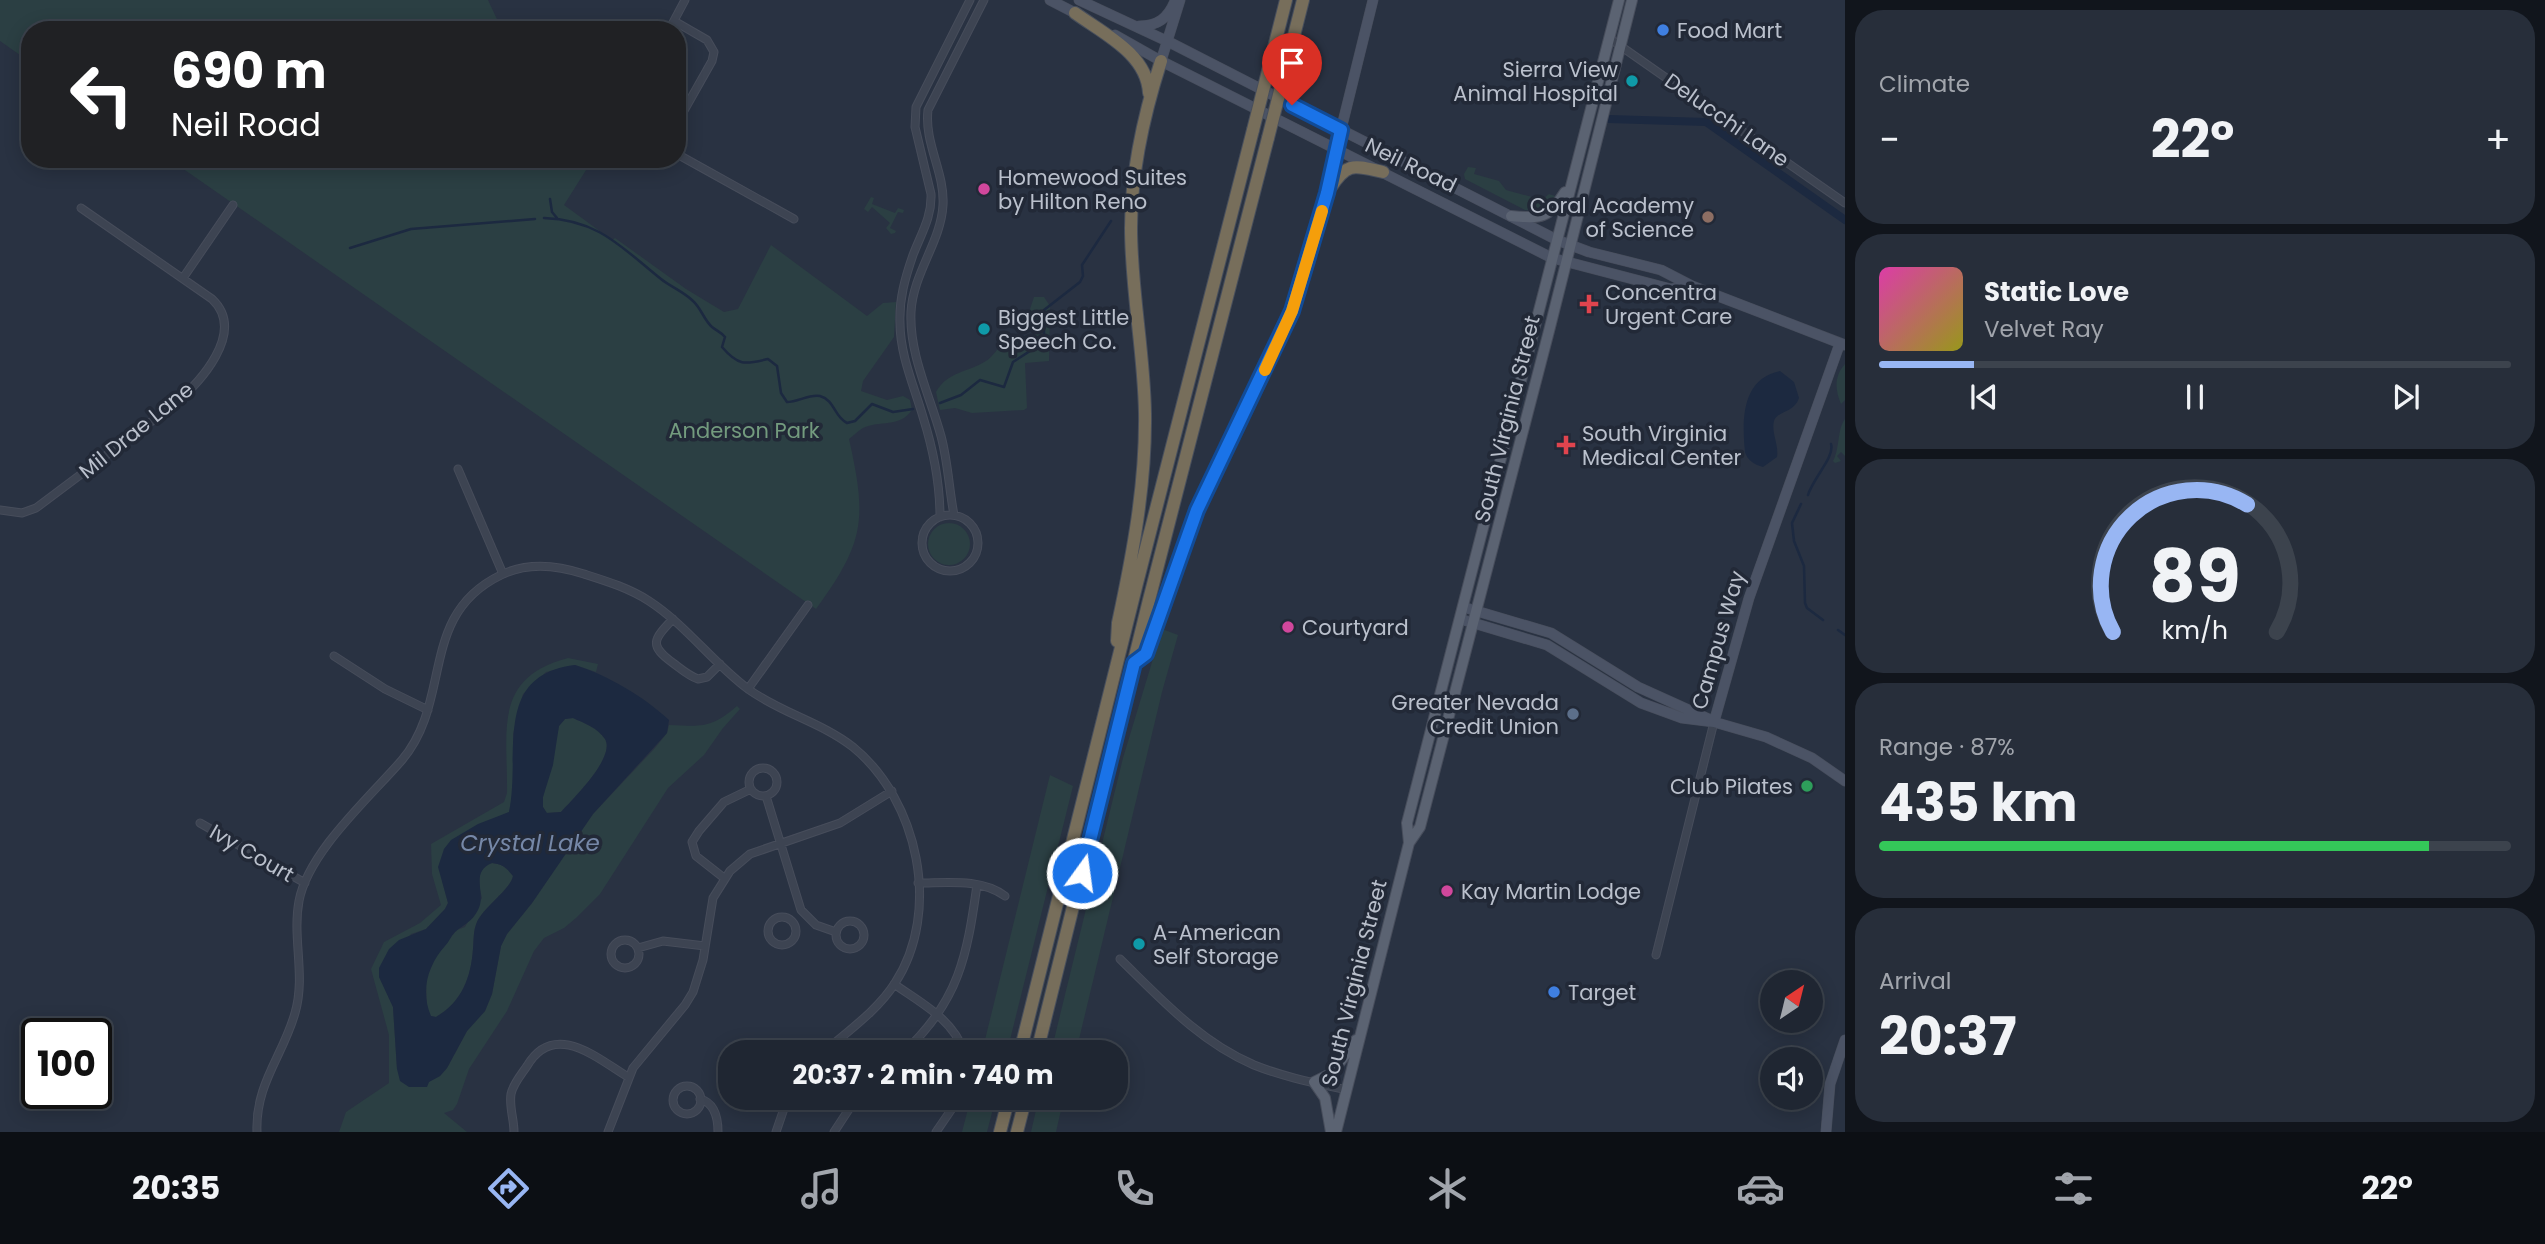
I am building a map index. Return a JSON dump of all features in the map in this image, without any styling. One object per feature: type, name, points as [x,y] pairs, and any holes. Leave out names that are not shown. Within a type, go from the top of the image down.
[{"type":"highway","points":[[1023,1040],[1286,0]]},
{"type":"highway","points":[[1040,1040],[1303,0]]},
{"type":"highway","points":[[1077,7],[1136,58],[1147,76],[1150,101]]},
{"type":"highway","points":[[1118,658],[1118,623],[1139,515],[1143,474],[1144,381],[1131,225],[1135,170],[1161,61]]},
{"type":"highway","points":[[1134,663],[1146,654],[1197,510],[1292,311],[1327,193],[1336,150]]},
{"type":"highway","points":[[1327,193],[1348,167],[1383,172]]},
{"type":"highway","points":[[1000,1132],[1006,1110]]},
{"type":"highway","points":[[1017,1132],[1023,1110]]},
{"type":"main road","name":"South Virginia Street","points":[[1334,1132],[1409,843],[1407,823],[1619,0]]},
{"type":"main road","name":"South Virginia Street","points":[[1409,843],[1420,827],[1632,0]]},
{"type":"main road","points":[[1511,216],[1536,218],[1549,213],[1572,180]]},
{"type":"main road","points":[[1334,1132],[1325,1098],[1314,1082],[1337,1068],[1360,1035]]},
{"type":"street","points":[[674,20],[685,0]]},
{"type":"street","points":[[940,517],[933,453],[905,360],[900,320],[902,287],[927,225],[932,205],[915,127],[916,107],[970,0]]},
{"type":"street","points":[[954,515],[945,452],[917,358],[911,312],[915,285],[938,228],[943,204],[942,185],[928,126],[928,110],[984,0]]},
{"type":"street","name":"Neil Road","points":[[1050,0],[1135,26],[1556,240],[1661,270],[1692,286],[1842,344]]},
{"type":"street","points":[[1135,26],[1157,23],[1178,0]]},
{"type":"street","points":[[1161,61],[1178,0]]},
{"type":"street","points":[[1336,150],[1373,0]]},
{"type":"street","name":"Neil Road","points":[[1077,7],[1161,61],[1552,258],[1671,289],[1692,286]]},
{"type":"street","points":[[686,27],[707,40],[714,52],[712,61],[686,107]]},
{"type":"street","name":"Delucchi Lane","points":[[1609,38],[1845,202]]},
{"type":"street","points":[[686,159],[794,219]]},
{"type":"street","points":[[183,278],[233,205]]},
{"type":"street","name":"Mil Drae Lane","points":[[0,510],[22,513],[36,508],[192,389],[221,345],[226,328],[219,306],[81,208]]},
{"type":"street","name":"Campus Way","points":[[1656,955],[1714,722],[1749,598],[1842,344]]},
{"type":"street","points":[[458,469],[503,574]]},
{"type":"street","points":[[954,515],[967,521],[975,529],[979,544],[973,561],[961,570],[952,572],[936,568],[923,553],[926,528],[940,517],[954,515]]},
{"type":"street","points":[[257,1132],[261,1089],[297,1006],[298,914],[309,872],[325,848],[411,750],[424,726],[442,649],[459,609],[478,589],[514,570],[545,566],[574,571],[628,589],[647,599],[673,619],[748,689],[841,738],[868,761],[892,792],[902,810],[913,844],[918,883],[916,929],[908,958],[894,985],[837,1040]]},
{"type":"street","points":[[748,689],[808,605]]},
{"type":"street","points":[[1463,607],[1551,633],[1638,687],[1694,710],[1714,722]]},
{"type":"street","points":[[673,619],[656,640],[656,647],[663,656],[698,679],[707,677],[720,664]]},
{"type":"street","points":[[1460,619],[1547,645],[1654,709],[1682,719],[1714,722],[1766,737],[1823,764],[1845,781]]},
{"type":"street","points":[[334,656],[385,689],[428,709]]},
{"type":"street","points":[[765,768],[770,770],[777,784],[766,796],[755,794],[749,780],[754,771],[765,768]]},
{"type":"street","points":[[724,878],[696,856],[692,842],[718,808],[731,798],[751,789]]},
{"type":"street","points":[[608,1132],[628,1077],[645,1051],[689,998],[699,977],[709,911],[724,878],[750,854],[840,823],[892,792]]},
{"type":"street","points":[[766,796],[804,915],[816,925],[836,932]]},
{"type":"street","name":"Ivy Court","points":[[200,823],[305,883]]},
{"type":"street","points":[[918,883],[978,885],[1005,896]]},
{"type":"street","points":[[915,1040],[938,1016],[957,982],[978,885]]},
{"type":"street","points":[[793,923],[804,915]]},
{"type":"street","points":[[849,921],[859,924],[864,934],[860,945],[849,949],[839,943],[836,932],[849,921]]},
{"type":"street","points":[[629,941],[638,948],[638,960],[630,968],[624,969],[614,963],[611,951],[618,942],[629,941]]},
{"type":"street","points":[[638,948],[663,941],[705,946]]},
{"type":"street","points":[[1119,959],[1176,1014],[1211,1042],[1272,1072],[1347,1090]]},
{"type":"street","points":[[894,985],[938,1016],[953,1029],[958,1040]]},
{"type":"street","points":[[1826,1132],[1830,1084],[1845,1040]]},
{"type":"street","points":[[514,1132],[511,1103],[513,1090],[531,1059],[541,1049],[556,1044],[573,1045],[628,1077]]},
{"type":"street","points":[[700,1099],[713,1107],[718,1132]]},
{"type":"street","points":[[776,1132],[784,1110]]},
{"type":"street","points":[[834,1132],[848,1110]]},
{"type":"street","points":[[936,1132],[951,1110]]},
{"type":"green space","points":[[0,0],[488,0],[498,21],[21,21],[21,56],[0,41]]},
{"type":"green space","points":[[1468,167],[1476,168],[1474,174],[1499,181],[1506,190],[1543,199],[1549,194],[1555,196],[1542,208],[1525,210],[1465,179],[1464,174]]},
{"type":"green space","name":"Anderson Park","points":[[182,168],[587,168],[564,205],[612,240],[615,238],[686,289],[724,312],[738,309],[771,245],[867,316],[883,303],[896,302],[894,337],[863,381],[861,391],[887,400],[903,396],[910,400],[912,410],[902,419],[863,428],[849,439],[858,490],[858,529],[844,565],[816,609]]},
{"type":"green space","points":[[871,197],[874,198],[872,204],[895,213],[898,208],[904,210],[903,213],[898,212],[890,228],[896,231],[895,233],[891,234],[886,228],[890,223],[872,207],[868,212],[864,209]]},
{"type":"green space","points":[[1034,297],[1044,297],[1050,306],[1049,361],[1025,363],[1027,408],[972,413],[955,408],[940,410],[936,392],[946,380],[986,361],[1006,342],[1025,339],[1033,333],[1035,325],[1030,309]]},
{"type":"green space","points":[[1845,364],[1845,400],[1841,404],[1837,383]]},
{"type":"green space","points":[[1845,419],[1845,456],[1841,452],[1837,456],[1841,461],[1835,463],[1833,461]]},
{"type":"green space","points":[[949,523],[964,529],[970,544],[964,559],[949,565],[934,559],[928,544],[934,529]]},
{"type":"green space","points":[[1162,629],[1178,635],[1079,1040],[1054,1040],[1123,758]]},
{"type":"green space","points":[[568,658],[598,664],[596,672],[575,665],[546,672],[523,694],[513,734],[514,790],[509,812],[467,831],[444,849],[442,880],[448,903],[445,909],[426,929],[411,934],[379,976],[393,1007],[397,1069],[428,1082],[440,1076],[447,1068],[467,1031],[485,1011],[492,994],[501,946],[507,934],[532,903],[593,814],[655,748],[667,733],[669,725],[706,724],[720,719],[737,706],[740,709],[704,755],[668,788],[600,894],[564,928],[544,938],[534,951],[507,1011],[469,1069],[457,1104],[453,1110],[444,1113],[467,1132],[339,1132],[346,1112],[389,1083],[389,1035],[371,969],[384,942],[420,923],[441,905],[432,874],[431,844],[504,802],[507,793],[507,728],[509,710],[516,693],[527,679],[544,667]]},
{"type":"green space","points":[[573,718],[599,732],[607,747],[592,777],[561,812],[546,813],[543,797],[559,726],[565,719]]},
{"type":"green space","points":[[1050,775],[1073,786],[1010,1040],[985,1040]]},
{"type":"green space","points":[[492,863],[509,871],[513,876],[511,881],[477,922],[470,970],[459,997],[436,1017],[430,1016],[427,1008],[426,978],[439,950],[457,930],[465,927],[482,898],[481,873]]},
{"type":"green space","points":[[968,1110],[993,1110],[987,1132],[962,1132]]},
{"type":"green space","points":[[1036,1110],[1061,1110],[1056,1132],[1031,1132]]},
{"type":"water","points":[[1780,371],[1794,382],[1799,398],[1793,407],[1778,415],[1774,421],[1777,457],[1763,467],[1752,462],[1745,452],[1744,415],[1751,392],[1758,383]]},
{"type":"water","name":"Crystal Lake","points":[[575,665],[613,681],[669,720],[667,733],[593,814],[532,903],[507,934],[501,946],[492,994],[485,1011],[467,1031],[447,1068],[429,1082],[427,1087],[409,1087],[400,1081],[393,1007],[379,977],[379,968],[389,949],[399,940],[426,929],[445,909],[448,903],[438,867],[444,849],[451,840],[478,824],[509,812],[515,720],[521,701],[531,684],[549,672]],"holes":[[[573,718],[599,732],[607,747],[599,767],[583,788],[561,812],[547,813],[543,807],[543,797],[553,765],[559,726],[565,719]],[[492,863],[501,865],[513,876],[477,922],[472,959],[464,988],[445,1011],[436,1017],[431,1016],[426,997],[430,970],[454,934],[476,914],[481,897],[481,872]]]},
{"type":"waterway","points":[[1609,119],[1706,122],[1845,220]]},
{"type":"waterway","points":[[550,199],[552,212],[557,218]]},
{"type":"waterway","points":[[544,218],[580,224],[621,246],[689,298],[709,324],[725,337],[722,347],[733,358],[748,363],[768,359],[777,366],[781,393],[787,402],[820,396],[829,401],[839,417],[847,423],[855,421],[872,404],[893,412],[913,409]]},
{"type":"waterway","points":[[350,248],[411,229],[535,219]]},
{"type":"waterway","points":[[940,403],[961,395],[980,380],[1004,387],[1013,362],[1030,351],[1044,336],[1044,310],[1080,282],[1083,276],[1082,265],[1111,221]]},
{"type":"waterway","points":[[1808,495],[1830,455],[1831,444]]},
{"type":"waterway","points":[[1801,504],[1792,523],[1794,541],[1804,566],[1805,603],[1807,608],[1823,620]]},
{"type":"waterway","points":[[1838,630],[1845,635]]},
{"type":"slow traffic","points":[[1265,370],[1292,311],[1322,211]]},
{"type":"place","name":"Food Mart","points":[[1663,30]]},
{"type":"place","name":"Sierra View Animal Hospital","points":[[1632,81]]},
{"type":"place","name":"Homewood Suites by Hilton Reno","points":[[984,189]]},
{"type":"place","name":"Coral Academy of Science","points":[[1708,217]]},
{"type":"place","name":"Concentra Urgent Care","points":[[1589,304]]},
{"type":"place","name":"Biggest Little Speech Co.","points":[[984,329]]},
{"type":"place","name":"South Virginia Medical Center","points":[[1566,445]]},
{"type":"place","name":"Courtyard","points":[[1288,627]]},
{"type":"place","name":"Greater Nevada Credit Union","points":[[1573,714]]},
{"type":"place","name":"Club Pilates","points":[[1807,786]]},
{"type":"place","name":"Kay Martin Lodge","points":[[1447,891]]},
{"type":"place","name":"A-American Self Storage","points":[[1139,944]]},
{"type":"place","name":"Target","points":[[1554,992]]},
{"type":"route","points":[[1082,873],[1134,663],[1146,654],[1197,510],[1292,311],[1327,193],[1341,130],[1292,105]]}]
